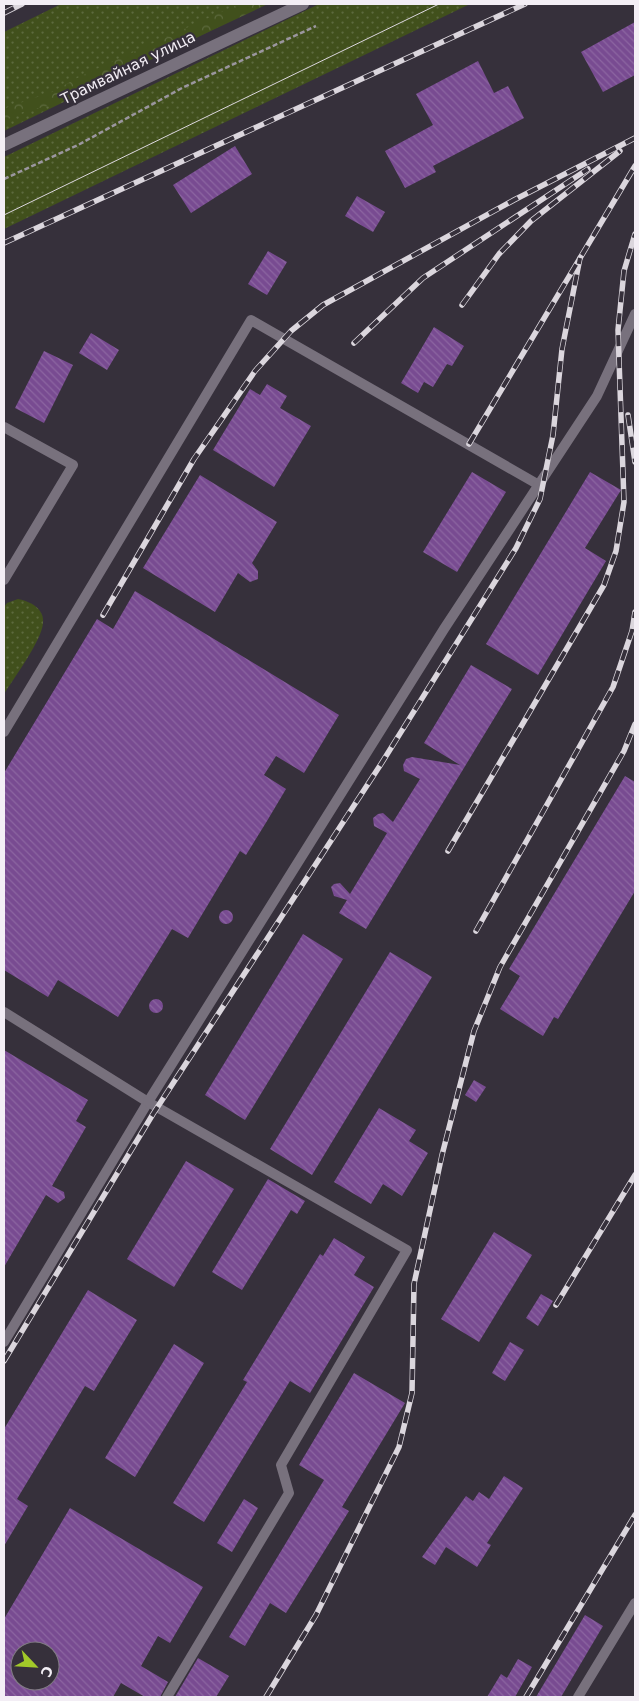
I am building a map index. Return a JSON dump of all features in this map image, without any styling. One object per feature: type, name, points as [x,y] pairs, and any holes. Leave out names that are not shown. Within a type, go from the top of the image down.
[{"type":"main road","points":[[267,19],[292,4]]},
{"type":"main road","points":[[267,19],[302,4]]},
{"type":"main road","name":"Трамвайная улица","points":[[4,145],[267,19]]},
{"type":"street","points":[[4,1342],[148,1102],[444,629],[597,396],[635,316]]},
{"type":"street","points":[[4,732],[251,320],[538,485]]},
{"type":"street","points":[[4,427],[73,465],[4,580]]},
{"type":"street","points":[[4,1012],[148,1102],[407,1250],[281,1465],[289,1493],[167,1697]]},
{"type":"street","points":[[578,1697],[635,1603]]},
{"type":"path","points":[[4,179],[78,144],[182,88],[316,26]]},
{"type":"green space","points":[[61,4],[266,4],[4,131],[4,32]]},
{"type":"green space","points":[[239,4],[268,4],[53,105],[25,111],[4,121],[4,110],[8,107],[52,92],[81,76]]},
{"type":"green space","points":[[319,4],[470,4],[4,229],[4,157]]},
{"type":"green space","points":[[18,599],[36,606],[42,614],[43,623],[33,649],[4,694],[4,607],[7,603]]},
{"type":"building","points":[[635,22],[635,75],[603,92],[581,52]]},
{"type":"building","points":[[478,61],[494,93],[508,86],[524,118],[433,166],[436,172],[405,188],[385,151],[433,125],[416,94]]},
{"type":"building","points":[[235,146],[252,174],[191,213],[173,185]]},
{"type":"building","points":[[357,196],[385,212],[373,232],[345,216]]},
{"type":"building","points":[[268,251],[287,262],[267,295],[248,284]]},
{"type":"building","points":[[434,327],[464,346],[452,366],[447,364],[433,387],[424,382],[418,393],[401,383]]},
{"type":"building","points":[[91,333],[119,350],[107,370],[79,353]]},
{"type":"building","points":[[44,351],[73,365],[44,423],[15,408]]},
{"type":"building","points":[[267,384],[287,396],[280,408],[311,426],[274,487],[213,450],[250,389],[260,395]]},
{"type":"building","points":[[472,472],[506,492],[457,572],[423,552]]},
{"type":"building","points":[[590,472],[621,490],[585,548],[606,561],[538,675],[486,644]]},
{"type":"building","points":[[200,475],[277,522],[252,563],[258,571],[258,579],[250,582],[238,573],[215,612],[143,568]]},
{"type":"building","points":[[135,591],[339,715],[304,773],[276,756],[264,775],[286,789],[267,821],[246,855],[240,851],[188,938],[172,929],[118,1017],[58,980],[48,997],[4,970],[4,773],[97,619],[113,629]]},
{"type":"building","points":[[471,665],[512,689],[366,929],[339,913],[347,900],[334,896],[331,887],[334,884],[340,883],[350,894],[387,833],[374,826],[373,818],[383,813],[393,822],[420,779],[404,771],[403,765],[406,759],[412,757],[460,765],[424,743]]},
{"type":"building","points":[[625,776],[635,782],[635,891],[558,1019],[554,1017],[543,1036],[500,1009],[520,976],[509,969]]},
{"type":"building","points":[[223,910],[229,910],[233,917],[229,924],[223,924],[219,920],[219,914]]},
{"type":"building","points":[[303,934],[343,959],[245,1120],[205,1095]]},
{"type":"building","points":[[390,952],[432,977],[312,1175],[270,1149]]},
{"type":"building","points":[[153,999],[159,999],[163,1006],[159,1013],[153,1013],[149,1009],[149,1003]]},
{"type":"building","points":[[4,1050],[88,1100],[76,1121],[86,1127],[52,1186],[64,1192],[65,1198],[58,1203],[46,1195],[4,1267]]},
{"type":"building","points":[[474,1080],[486,1087],[476,1102],[465,1095]]},
{"type":"building","points":[[379,1108],[416,1130],[409,1141],[428,1153],[402,1196],[383,1184],[371,1204],[334,1182]]},
{"type":"building","points":[[186,1161],[234,1189],[174,1287],[127,1259]]},
{"type":"building","points":[[268,1179],[305,1201],[297,1214],[291,1210],[242,1290],[212,1272]]},
{"type":"building","points":[[494,1232],[532,1255],[479,1342],[441,1319]]},
{"type":"building","points":[[334,1238],[365,1257],[354,1275],[374,1287],[310,1393],[290,1381],[204,1522],[173,1503],[247,1382],[243,1380],[320,1254],[323,1256]]},
{"type":"building","points":[[88,1290],[137,1320],[94,1391],[85,1386],[17,1499],[28,1506],[4,1546],[4,1429]]},
{"type":"building","points":[[541,1294],[553,1301],[538,1326],[526,1318]]},
{"type":"building","points":[[510,1342],[524,1350],[505,1381],[492,1373]]},
{"type":"building","points":[[174,1344],[204,1363],[135,1477],[105,1458]]},
{"type":"building","points":[[354,1373],[405,1403],[342,1507],[349,1511],[286,1613],[270,1603],[245,1646],[229,1637],[324,1480],[299,1465]]},
{"type":"building","points":[[504,1476],[523,1488],[487,1543],[491,1545],[477,1567],[446,1547],[435,1565],[422,1557],[466,1496],[473,1501],[479,1492],[489,1499]]},
{"type":"building","points":[[244,1499],[258,1508],[232,1552],[217,1543]]},
{"type":"building","points":[[70,1508],[203,1587],[170,1643],[158,1636],[141,1666],[168,1682],[160,1697],[145,1697],[121,1683],[113,1697],[4,1697],[4,1619]]},
{"type":"building","points":[[585,1615],[603,1626],[561,1697],[536,1697]]},
{"type":"building","points":[[198,1658],[229,1676],[216,1697],[175,1697]]},
{"type":"building","points":[[518,1659],[532,1667],[515,1697],[487,1697],[501,1674],[507,1678]]},
{"type":"tram line","points":[[4,215],[439,4]]},
{"type":"railway","points":[[4,13],[22,4]]},
{"type":"railway","points":[[4,243],[525,4]]},
{"type":"railway","points":[[103,615],[194,459],[255,371],[291,331],[323,305],[514,200],[635,138]]},
{"type":"railway","points":[[462,305],[499,254],[531,221],[620,151]]},
{"type":"railway","points":[[469,444],[635,166]]},
{"type":"railway","points":[[354,343],[423,278],[588,169]]},
{"type":"railway","points":[[448,851],[604,585],[616,551],[624,502],[618,330],[624,271],[635,234]]},
{"type":"railway","points":[[4,1361],[153,1114],[381,764],[516,548],[540,499],[553,435],[562,349],[580,258]]},
{"type":"railway","points":[[628,415],[635,462]]},
{"type":"railway","points":[[476,931],[613,687],[632,631],[635,612]]},
{"type":"railway","points":[[266,1697],[316,1615],[399,1447],[412,1393],[414,1284],[442,1155],[474,1031],[500,967],[624,751],[635,724]]},
{"type":"railway","points":[[556,1305],[635,1175]]},
{"type":"railway","points":[[526,1697],[635,1515]]}]
